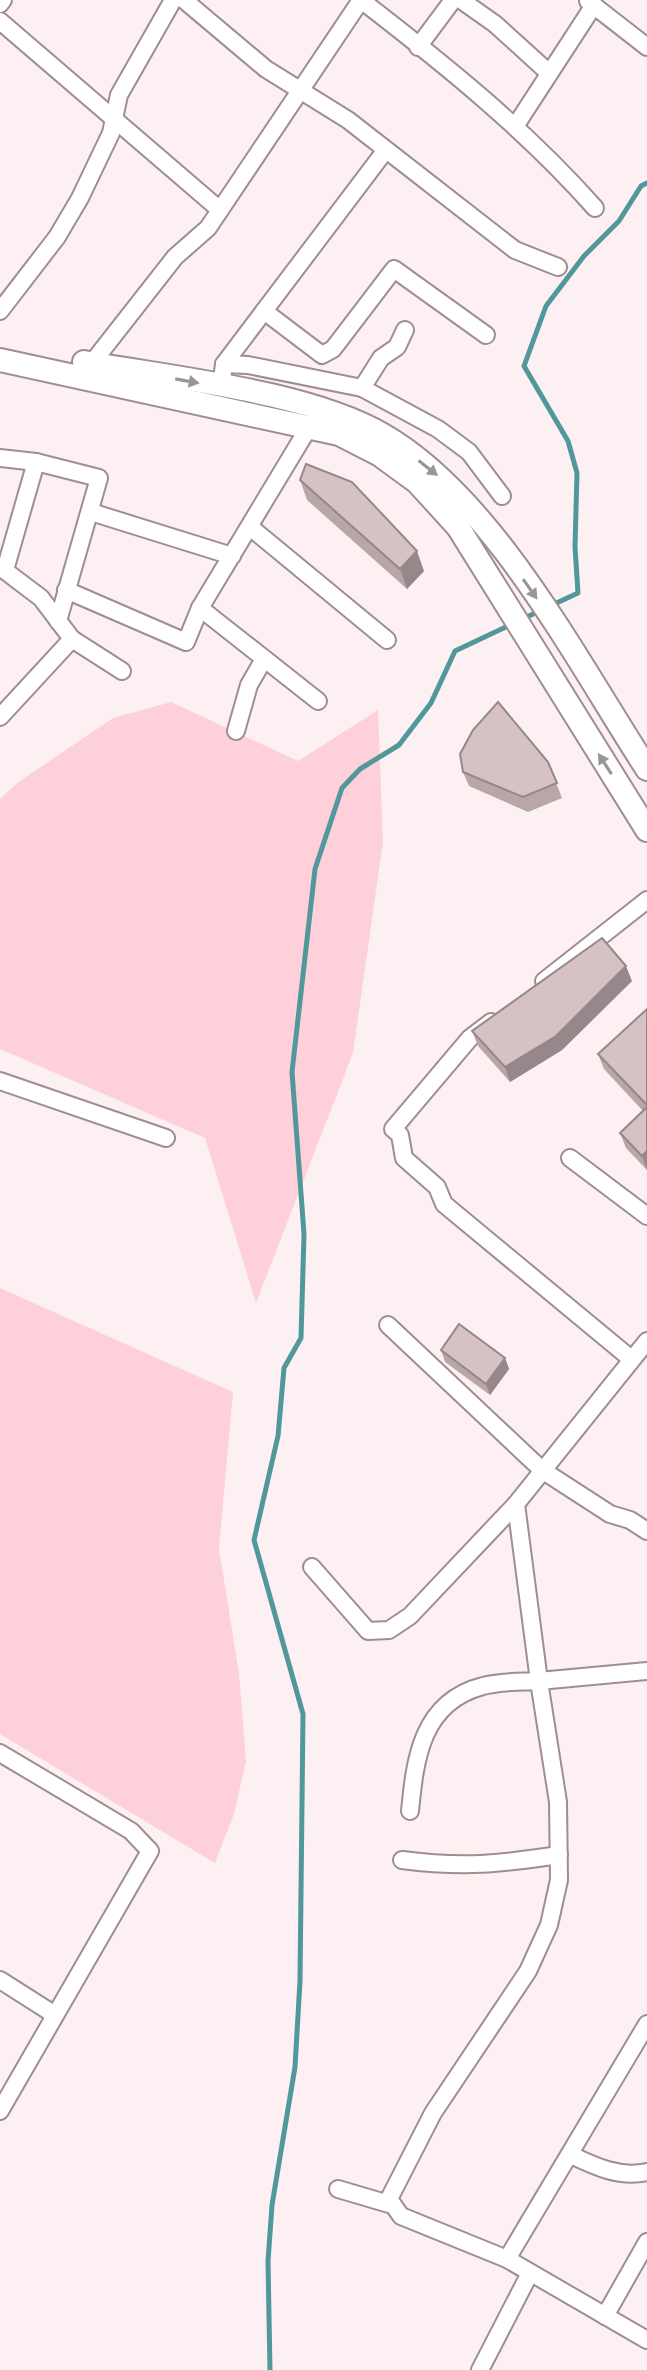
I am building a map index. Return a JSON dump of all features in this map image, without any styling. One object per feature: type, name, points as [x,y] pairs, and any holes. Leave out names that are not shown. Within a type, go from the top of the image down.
[{"type":"main road","points":[[0,346],[221,387],[340,416],[383,435],[435,472],[471,509],[556,626],[647,769]]},
{"type":"main road","points":[[0,360],[339,434],[380,455],[417,482],[458,527],[647,830]]},
{"type":"main road","points":[[563,697],[587,676]]},
{"type":"street","points":[[0,311],[57,237],[80,198],[98,164],[119,95],[173,0]]},
{"type":"street","points":[[184,0],[266,69],[300,89],[515,250],[558,267]]},
{"type":"street","points":[[92,363],[175,257],[208,228],[361,0],[516,125],[595,208]]},
{"type":"street","points":[[418,47],[453,0]]},
{"type":"street","points":[[461,0],[495,24],[549,73]]},
{"type":"street","points":[[516,125],[591,3],[647,47]]},
{"type":"street","points":[[0,21],[220,210]]},
{"type":"street","points":[[221,387],[224,364],[385,151]]},
{"type":"street","points":[[264,311],[322,355],[333,349],[394,269],[486,335]]},
{"type":"street","points":[[362,388],[381,358],[397,347],[405,330]]},
{"type":"street","points":[[224,364],[362,388],[438,429],[469,452],[502,496]]},
{"type":"street","points":[[66,590],[186,642],[200,608],[309,427]]},
{"type":"street","points":[[0,458],[36,462],[99,478],[58,621]]},
{"type":"street","points":[[36,462],[2,569],[41,598],[72,639],[122,671]]},
{"type":"street","points":[[91,512],[232,556]]},
{"type":"street","points":[[250,527],[387,640]]},
{"type":"street","points":[[200,608],[318,701]]},
{"type":"street","points":[[0,717],[72,639]]},
{"type":"street","points":[[236,731],[249,685],[264,659]]},
{"type":"street","points":[[529,992],[647,900]]},
{"type":"street","points":[[505,1011],[470,1038],[393,1129],[400,1135],[404,1158],[437,1187],[444,1204],[630,1358]]},
{"type":"street","points":[[0,1081],[166,1138]]},
{"type":"street","points":[[570,1158],[647,1216]]},
{"type":"street","points":[[388,1325],[542,1470],[610,1514],[630,1520],[647,1531]]},
{"type":"street","points":[[312,1567],[368,1631],[389,1630],[430,1599],[516,1504],[630,1358],[647,1341]]},
{"type":"street","points":[[389,2204],[396,2179],[433,2113],[539,1951],[555,1904],[559,1855],[558,1802],[516,1504]]},
{"type":"street","points":[[410,1811],[416,1751],[423,1736],[443,1711],[468,1691],[485,1685],[647,1671]]},
{"type":"street","points":[[0,1753],[131,1831],[150,1851],[0,2111]]},
{"type":"street","points":[[402,1860],[433,1866],[479,1866],[559,1855]]},
{"type":"street","points":[[0,1980],[55,2015]]},
{"type":"street","points":[[507,2259],[647,2024]]},
{"type":"street","points":[[571,2155],[625,2175],[647,2172]]},
{"type":"street","points":[[338,2189],[389,2204],[414,2222],[507,2259],[647,2340]]},
{"type":"street","points":[[605,2316],[647,2242]]},
{"type":"street","points":[[480,2370],[530,2273]]},
{"type":"shaded area","points":[[171,702],[298,761],[378,710],[383,842],[353,1053],[256,1303],[205,1138],[0,1049],[0,799],[17,783],[113,718]]},
{"type":"shaded area","points":[[0,1288],[233,1392],[219,1549],[239,1673],[246,1761],[234,1814],[215,1863],[0,1734]]},
{"type":"building","points":[[306,464],[352,482],[417,551],[400,569],[300,480]]},
{"type":"building","points":[[498,702],[548,762],[557,783],[523,797],[463,772],[460,754],[473,730]]},
{"type":"building","points":[[602,938],[626,966],[556,1036],[505,1067],[472,1031]]},
{"type":"building","points":[[647,1009],[647,1105],[598,1054]]},
{"type":"building","points":[[647,1107],[647,1151],[642,1156],[620,1133]]},
{"type":"building","points":[[459,1324],[505,1358],[486,1384],[441,1350]]},
{"type":"waterway","points":[[550,606],[578,593],[575,547],[577,473],[568,441],[524,366],[546,306],[584,256],[619,221],[641,186],[647,183]]},
{"type":"waterway","points":[[521,620],[541,610]]},
{"type":"waterway","points":[[270,2370],[268,2261],[272,2205],[295,2067],[300,1981],[303,1714],[254,1540],[278,1436],[284,1368],[301,1338],[304,1234],[292,1072],[315,869],[342,788],[360,769],[399,745],[431,703],[455,651],[512,624]]}]
